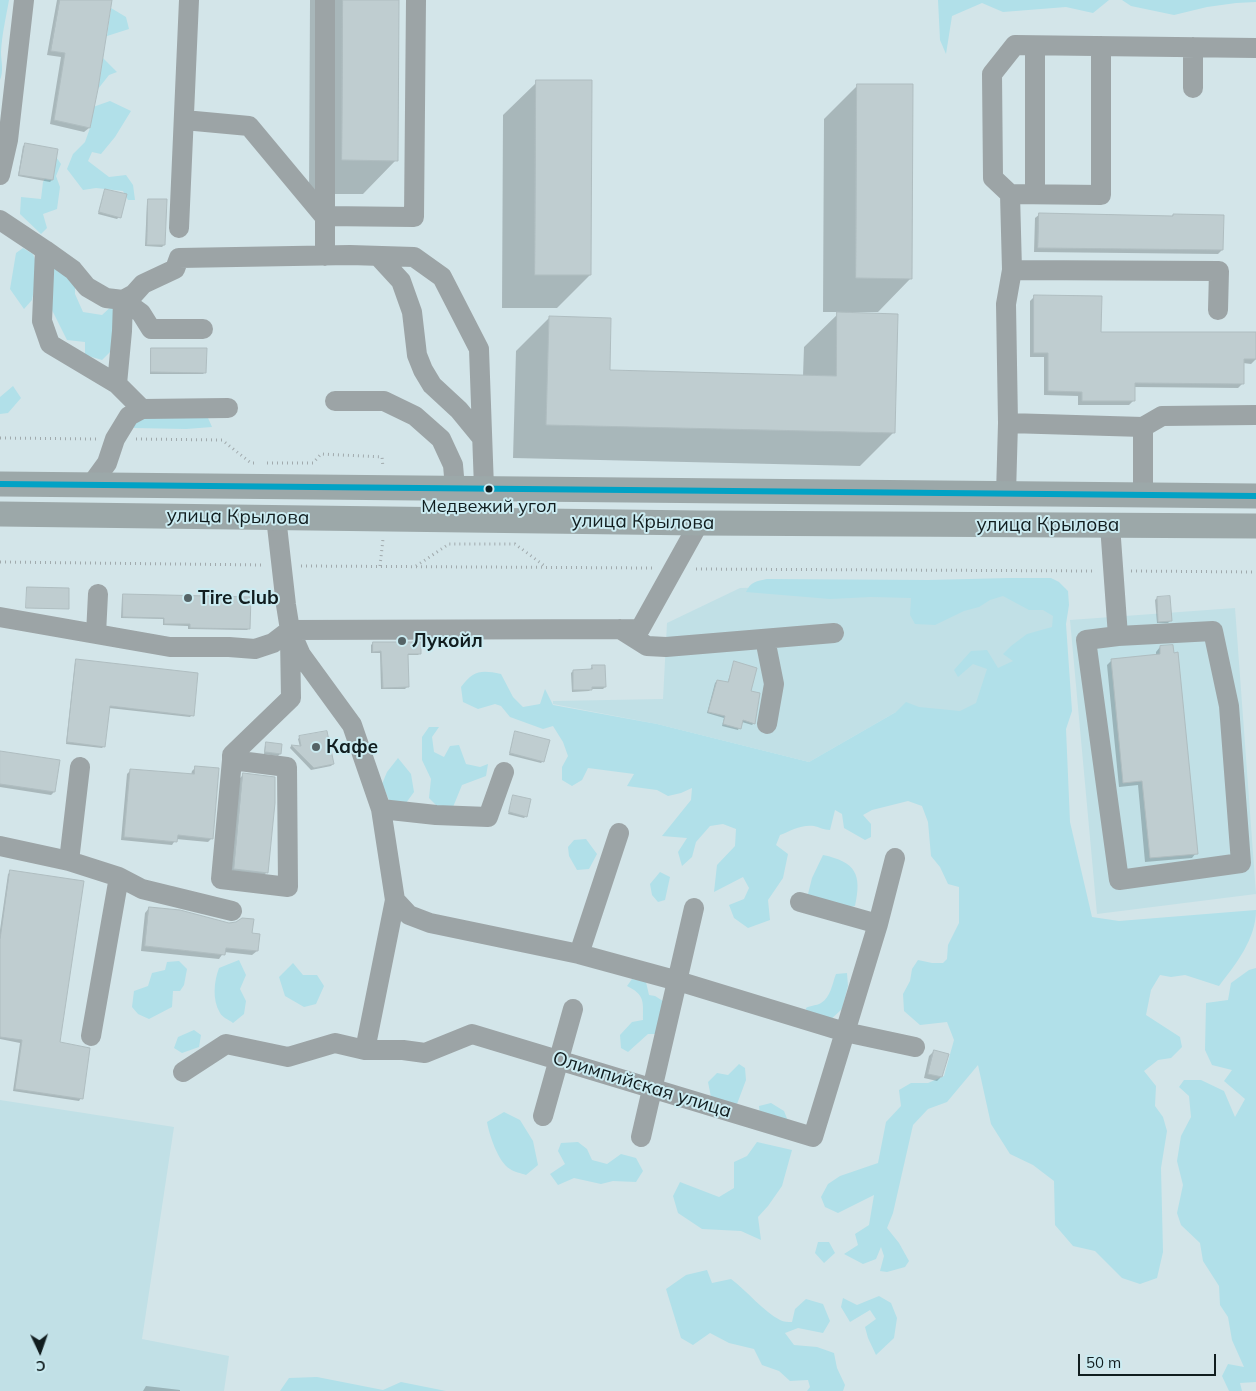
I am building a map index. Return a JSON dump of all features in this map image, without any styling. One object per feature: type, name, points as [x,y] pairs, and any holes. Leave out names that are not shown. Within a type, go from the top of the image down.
[{"type":"main road","name":"улица Крылова","points":[[0,484],[1256,496]]},
{"type":"main road","points":[[1109,495],[1110,525]]},
{"type":"main road","name":"улица Крылова","points":[[0,514],[699,523],[1256,526]]},
{"type":"street","points":[[0,175],[8,140],[24,0]]},
{"type":"street","points":[[179,228],[189,0]]},
{"type":"street","points":[[325,256],[326,0]]},
{"type":"street","points":[[184,120],[249,126],[324,216],[414,217],[416,0]]},
{"type":"street","points":[[1101,46],[1101,195],[1010,194],[992,178],[992,74],[1015,45],[1035,46],[1101,46],[1256,48]]},
{"type":"street","points":[[1035,46],[1035,194]]},
{"type":"street","points":[[1193,88],[1194,47]]},
{"type":"street","points":[[1006,494],[1008,423],[1006,304],[1012,270],[1010,194]]},
{"type":"street","points":[[1,224],[46,250],[73,270],[87,287],[106,298],[123,300],[140,314],[151,330],[204,330]]},
{"type":"street","points":[[46,250],[42,321],[50,344],[117,384],[142,409]]},
{"type":"street","points":[[378,256],[400,281],[412,312],[417,355],[423,370],[432,385],[459,410],[482,438]]},
{"type":"street","points":[[123,300],[134,294],[143,284],[174,269],[179,258],[414,257],[442,277],[479,349],[484,488]]},
{"type":"street","points":[[1012,270],[1219,271],[1218,310]]},
{"type":"street","points":[[117,384],[123,300]]},
{"type":"street","points":[[335,401],[384,401],[415,416],[441,439],[453,465],[456,488]]},
{"type":"street","points":[[91,485],[107,462],[115,439],[129,416],[142,409],[228,408]]},
{"type":"street","points":[[1008,423],[1142,427],[1162,416],[1256,415]]},
{"type":"street","points":[[1142,427],[1142,495]]},
{"type":"street","points":[[232,760],[287,767],[288,887],[220,879],[232,755],[291,698],[290,630],[276,517]]},
{"type":"street","points":[[0,617],[170,647],[255,649],[273,643],[290,630],[640,629],[699,523]]},
{"type":"street","points":[[1110,525],[1118,636]]},
{"type":"street","points":[[96,634],[98,594]]},
{"type":"street","points":[[620,629],[647,646],[666,647],[834,633]]},
{"type":"street","points":[[290,630],[301,655],[352,724],[381,809],[395,900],[365,1050]]},
{"type":"street","points":[[1213,631],[1230,706],[1241,862],[1119,880],[1086,640],[1118,636],[1213,631]]},
{"type":"street","points":[[765,639],[774,684],[766,724]]},
{"type":"street","points":[[69,861],[80,767]]},
{"type":"street","points":[[381,809],[488,817],[504,772]]},
{"type":"street","points":[[579,954],[619,833]]},
{"type":"street","points":[[0,846],[69,861],[120,877],[142,889],[232,911]]},
{"type":"street","name":"Олимпийская улица","points":[[183,1072],[226,1044],[288,1057],[335,1043],[365,1050],[403,1050],[425,1053],[472,1034],[813,1137],[878,924],[895,858]]},
{"type":"street","points":[[91,1036],[120,877]]},
{"type":"street","points":[[395,900],[409,915],[430,923],[579,954],[678,981],[845,1032],[915,1047]]},
{"type":"street","points":[[800,902],[878,924]]},
{"type":"street","points":[[641,1137],[694,908]]},
{"type":"street","points":[[543,1116],[573,1009]]},
{"type":"path","points":[[0,438],[222,440],[251,463],[312,463],[321,454],[382,457]]},
{"type":"path","points":[[415,566],[449,544],[516,544],[546,568]]},
{"type":"path","points":[[0,562],[281,566],[1256,572]]},
{"type":"shaded area","points":[[0,0],[9,0],[2,39],[2,70],[0,80]]},
{"type":"shaded area","points":[[938,0],[1109,0],[1093,13],[1066,7],[1003,12],[982,3],[952,16],[946,54],[940,40]]},
{"type":"shaded area","points":[[1122,0],[1256,0],[1256,2],[1207,7],[1174,15],[1131,6]]},
{"type":"shaded area","points":[[111,8],[126,17],[129,29],[107,36]]},
{"type":"shaded area","points":[[103,58],[117,72],[109,75],[98,89]]},
{"type":"shaded area","points":[[110,101],[131,111],[115,137],[101,154],[92,152],[88,161],[109,177],[126,175],[133,185],[135,200],[128,200],[123,191],[96,188],[83,190],[67,169],[73,154],[85,142],[90,128],[93,107]]},
{"type":"shaded area","points":[[54,154],[61,164],[56,176],[60,187],[57,209],[43,214],[47,228],[41,234],[20,214],[21,197],[41,199],[43,182]]},
{"type":"shaded area","points":[[23,248],[33,254],[38,267],[32,300],[24,309],[10,289],[16,253]]},
{"type":"shaded area","points":[[51,266],[75,276],[75,294],[83,312],[102,315],[115,303],[112,350],[102,360],[85,355],[85,342],[67,340],[52,310]]},
{"type":"shaded area","points":[[13,386],[21,398],[8,413],[0,414],[0,397]]},
{"type":"shaded area","points":[[145,416],[208,418],[212,427],[186,429],[134,428],[131,422]]},
{"type":"shaded area","points":[[1051,578],[1059,582],[1068,591],[1069,605],[1066,624],[1072,711],[1066,729],[1070,822],[1092,917],[1119,921],[1256,910],[1253,931],[1249,941],[1219,986],[1185,975],[1171,977],[1160,975],[1151,990],[1146,1015],[1180,1037],[1182,1047],[1171,1058],[1158,1060],[1144,1071],[1156,1086],[1155,1106],[1163,1117],[1167,1131],[1161,1168],[1163,1252],[1157,1278],[1140,1284],[1122,1278],[1095,1251],[1073,1246],[1055,1225],[1054,1181],[1033,1165],[1010,1154],[991,1124],[978,1065],[947,1102],[928,1109],[913,1125],[893,1213],[887,1228],[899,1243],[909,1261],[905,1267],[887,1272],[880,1271],[884,1256],[881,1247],[876,1259],[863,1264],[844,1254],[858,1245],[855,1234],[869,1225],[874,1195],[838,1213],[825,1207],[821,1197],[828,1184],[840,1176],[878,1163],[886,1122],[901,1106],[899,1090],[911,1083],[928,1083],[944,1076],[954,1040],[947,1022],[920,1025],[904,1011],[903,994],[910,981],[912,969],[918,960],[943,963],[947,959],[948,945],[959,923],[959,887],[948,884],[940,867],[931,856],[928,822],[922,806],[908,801],[872,810],[863,815],[871,824],[871,837],[865,840],[844,828],[842,814],[835,810],[830,830],[805,826],[780,835],[776,845],[788,854],[783,878],[768,900],[770,920],[748,928],[734,918],[729,905],[744,899],[749,888],[743,877],[714,892],[717,865],[735,846],[736,829],[723,824],[710,826],[696,842],[692,857],[682,866],[678,852],[687,838],[662,836],[691,800],[692,788],[668,796],[657,790],[627,786],[634,774],[588,768],[582,780],[572,786],[562,780],[562,767],[568,756],[563,742],[553,726],[543,729],[510,717],[501,706],[495,704],[478,709],[463,702],[461,687],[474,674],[483,672],[501,674],[513,697],[523,707],[540,704],[545,689],[553,705],[657,724],[809,762],[896,712],[906,702],[919,707],[960,711],[976,703],[987,669],[973,664],[958,677],[954,670],[971,651],[987,650],[998,668],[1013,661],[1003,654],[1027,634],[1052,627],[1053,616],[1043,610],[1029,610],[1003,596],[990,600],[979,607],[964,611],[935,625],[915,624],[910,615],[911,598],[830,599],[746,592],[752,584],[767,579],[928,580]]},
{"type":"shaded area","points":[[1043,581],[1060,618],[1064,726],[896,712],[809,762],[657,724],[553,704],[553,701],[663,699],[667,623],[740,588]]},
{"type":"shaded area","points":[[1235,608],[1256,894],[1097,914],[1070,620]]},
{"type":"shaded area","points":[[429,727],[439,727],[432,737],[434,752],[444,757],[450,746],[459,745],[466,764],[480,767],[488,764],[486,776],[462,785],[453,807],[438,807],[429,798],[431,779],[422,760],[422,737]]},
{"type":"shaded area","points":[[398,758],[411,774],[414,792],[406,803],[389,800],[382,784],[387,772]]},
{"type":"shaded area","points":[[586,839],[597,854],[589,869],[577,870],[569,856],[568,847],[574,840]]},
{"type":"shaded area","points":[[823,855],[843,861],[854,871],[858,886],[855,906],[841,909],[807,898],[812,878]]},
{"type":"shaded area","points":[[660,872],[670,877],[665,900],[658,902],[652,895],[650,884]]},
{"type":"shaded area","points":[[239,960],[246,975],[240,989],[246,1001],[244,1014],[233,1023],[222,1016],[217,1008],[215,985],[219,968]]},
{"type":"shaded area","points":[[179,961],[187,969],[184,985],[180,991],[173,991],[172,1007],[149,1019],[138,1014],[132,1007],[134,991],[148,986],[152,973],[165,970],[167,962]]},
{"type":"shaded area","points":[[293,963],[303,975],[317,975],[324,986],[316,1004],[304,1007],[285,996],[279,977]]},
{"type":"shaded area","points":[[1256,968],[1256,1382],[1240,1383],[1242,1391],[1229,1391],[1222,1376],[1228,1364],[1244,1367],[1232,1340],[1228,1317],[1220,1305],[1219,1286],[1203,1261],[1200,1243],[1181,1225],[1177,1213],[1183,1185],[1177,1161],[1181,1136],[1191,1117],[1189,1096],[1179,1087],[1184,1080],[1201,1080],[1224,1091],[1235,1117],[1245,1099],[1224,1081],[1232,1070],[1212,1065],[1205,1050],[1206,1003],[1228,1000],[1231,983],[1249,970]]},
{"type":"shaded area","points":[[847,973],[848,986],[842,1009],[828,1022],[807,1017],[806,1008],[819,1004],[824,1000],[829,994],[836,974]]},
{"type":"shaded area","points":[[632,979],[646,982],[649,995],[655,996],[666,1003],[660,1034],[648,1034],[628,1052],[621,1048],[620,1035],[632,1022],[643,1020],[642,999],[637,992],[627,986]]},
{"type":"shaded area","points":[[194,1030],[201,1035],[199,1047],[182,1053],[174,1048],[178,1037]]},
{"type":"shaded area","points":[[739,1064],[745,1068],[746,1080],[737,1104],[711,1097],[708,1082],[717,1073],[728,1075]]},
{"type":"shaded area","points":[[0,1100],[174,1127],[142,1339],[229,1356],[224,1391],[0,1391]]},
{"type":"shaded area","points":[[771,1103],[784,1111],[788,1121],[760,1115],[759,1106]]},
{"type":"shaded area","points":[[504,1112],[520,1120],[533,1141],[538,1165],[526,1175],[513,1171],[506,1165],[498,1154],[492,1140],[487,1122]]},
{"type":"shaded area","points":[[578,1142],[587,1149],[592,1160],[607,1164],[621,1154],[636,1158],[643,1171],[636,1182],[613,1181],[601,1184],[574,1178],[558,1185],[550,1174],[565,1164],[558,1151],[561,1143]]},
{"type":"shaded area","points":[[757,1142],[792,1150],[782,1186],[758,1217],[761,1240],[741,1231],[702,1229],[678,1213],[673,1196],[680,1182],[719,1197],[734,1188],[734,1162],[747,1156]]},
{"type":"shaded area","points":[[818,1242],[829,1242],[835,1253],[824,1263],[815,1253]]},
{"type":"shaded area","points":[[707,1270],[712,1283],[731,1279],[767,1311],[783,1321],[792,1322],[795,1309],[806,1299],[823,1304],[830,1321],[823,1333],[798,1328],[785,1333],[794,1345],[817,1347],[834,1353],[837,1368],[845,1385],[843,1391],[807,1391],[810,1387],[808,1380],[790,1381],[779,1371],[762,1365],[754,1349],[729,1343],[710,1333],[693,1345],[681,1338],[666,1289],[686,1275]]},
{"type":"shaded area","points":[[879,1296],[891,1303],[897,1318],[894,1338],[876,1355],[865,1327],[876,1319],[870,1310],[850,1322],[841,1307],[843,1298],[857,1305]]},
{"type":"shaded area","points":[[317,1377],[383,1390],[401,1382],[446,1391],[280,1391],[289,1378]]},
{"type":"building","points":[[60,0],[112,0],[90,128],[54,120],[65,53],[51,51]]},
{"type":"building","points":[[343,0],[399,0],[398,161],[342,160]]},
{"type":"building","points":[[536,80],[592,80],[591,275],[535,275]]},
{"type":"building","points":[[857,84],[913,84],[912,279],[856,278]]},
{"type":"building","points":[[25,143],[58,149],[53,180],[19,175]]},
{"type":"building","points":[[105,189],[127,194],[121,218],[99,212]]},
{"type":"building","points":[[148,199],[167,199],[165,245],[147,245]]},
{"type":"building","points":[[1039,213],[1173,216],[1173,214],[1224,215],[1223,250],[1038,248]]},
{"type":"building","points":[[1034,295],[1102,296],[1101,332],[1256,332],[1256,359],[1244,359],[1244,384],[1135,383],[1135,401],[1082,401],[1082,392],[1048,391],[1048,353],[1034,353]]},
{"type":"building","points":[[837,312],[898,314],[895,433],[546,425],[549,316],[611,318],[610,370],[836,376]]},
{"type":"building","points":[[151,348],[207,348],[206,373],[151,372]]},
{"type":"building","points":[[27,587],[69,588],[69,609],[26,608]]},
{"type":"building","points":[[123,594],[251,597],[250,629],[190,628],[190,624],[164,624],[164,618],[123,617]]},
{"type":"building","points":[[1170,596],[1172,621],[1158,622],[1157,597]]},
{"type":"building","points":[[373,642],[421,642],[421,654],[408,654],[409,687],[383,688],[381,651],[373,652]]},
{"type":"building","points":[[1173,645],[1174,653],[1178,652],[1198,854],[1150,858],[1142,781],[1123,783],[1111,659],[1160,654],[1160,646]]},
{"type":"building","points":[[76,659],[198,673],[194,716],[110,706],[105,747],[67,742]]},
{"type":"building","points":[[734,661],[757,668],[751,691],[760,693],[755,724],[743,720],[741,729],[723,724],[725,716],[708,712],[717,680],[728,682]]},
{"type":"building","points":[[592,665],[605,665],[606,687],[592,687],[592,690],[573,690],[573,670],[592,669]]},
{"type":"building","name":"Кафе","points":[[327,731],[334,764],[314,768],[291,745],[301,746],[299,736]]},
{"type":"building","points":[[515,731],[550,740],[544,762],[510,753]]},
{"type":"building","points":[[266,742],[282,744],[281,754],[265,752]]},
{"type":"building","points":[[0,751],[60,760],[55,792],[0,784]]},
{"type":"building","points":[[195,766],[219,768],[213,839],[178,835],[177,842],[124,837],[130,769],[194,774]]},
{"type":"building","points":[[243,773],[275,777],[275,803],[268,873],[234,869]]},
{"type":"building","points":[[513,795],[531,799],[527,817],[509,812]]},
{"type":"building","points":[[10,870],[84,881],[60,1042],[90,1048],[83,1099],[15,1089],[22,1040],[0,1037],[0,940]]},
{"type":"building","points":[[149,907],[180,910],[229,923],[236,922],[242,918],[254,919],[252,933],[260,934],[258,951],[226,948],[225,955],[145,946]]},
{"type":"building","points":[[934,1050],[949,1054],[942,1077],[928,1074]]},
{"type":"transit line","points":[[0,484],[1256,496]]},
{"type":"place","name":"Медвежий угол","points":[[489,489]]},
{"type":"place","name":"Tire Club","points":[[188,598]]},
{"type":"place","name":"Лукойл","points":[[402,641]]},
{"type":"place","name":"Кафе","points":[[316,747]]}]
